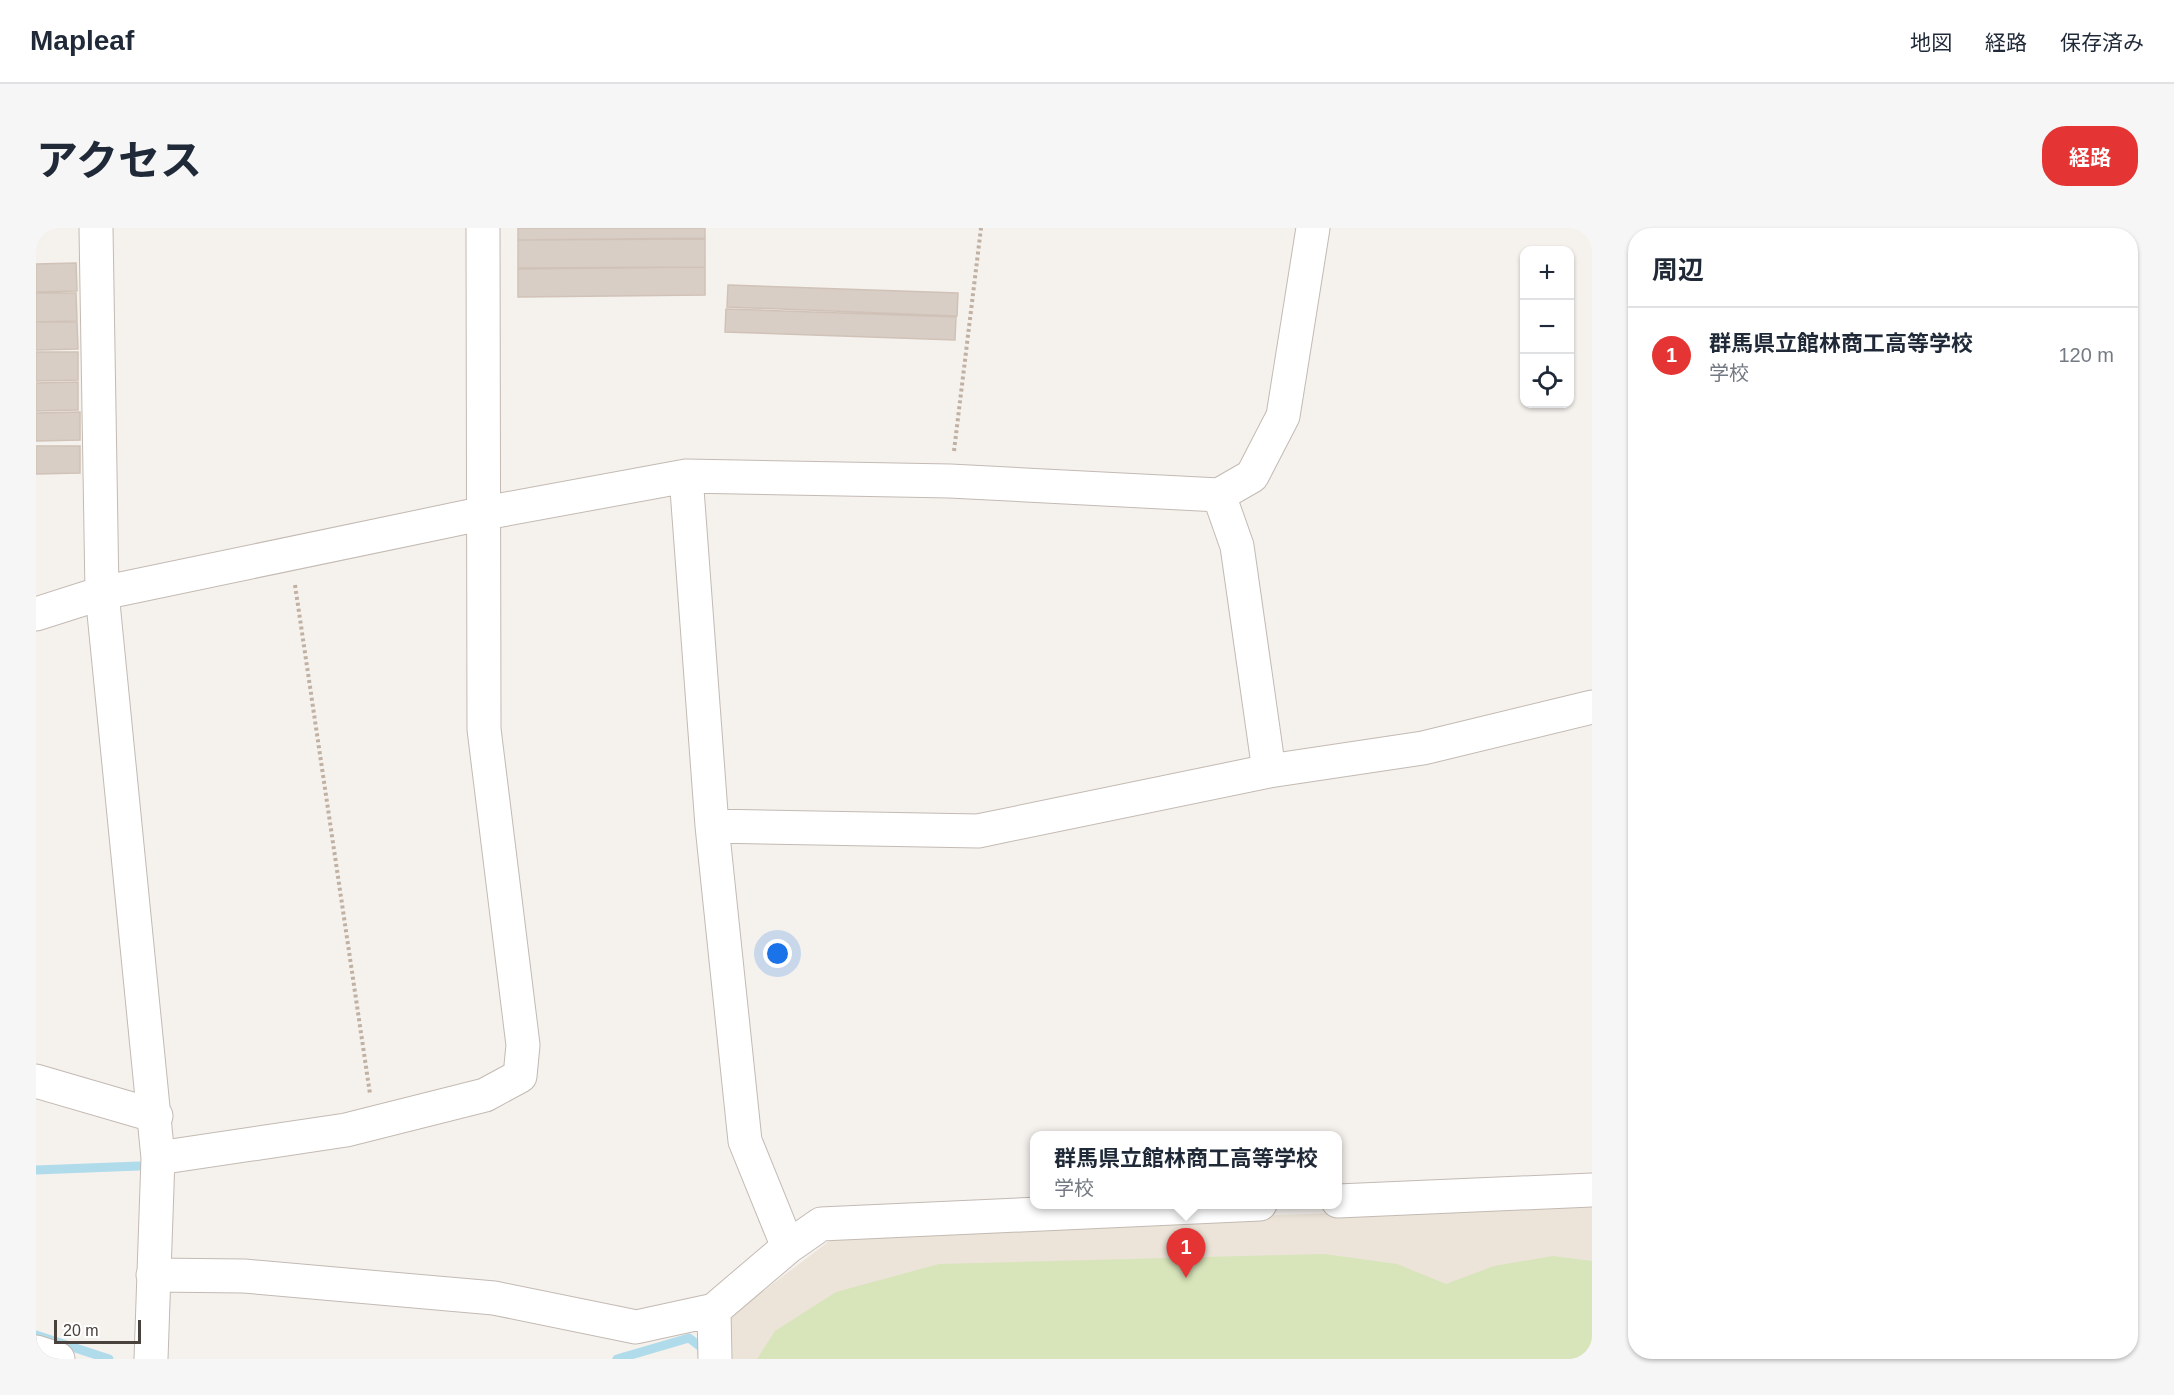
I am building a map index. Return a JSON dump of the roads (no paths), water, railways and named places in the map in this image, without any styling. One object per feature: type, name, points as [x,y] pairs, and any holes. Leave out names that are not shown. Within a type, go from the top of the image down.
[{"type":"street","points":[[96,228],[102,593],[156,1116],[158,1158],[151,1359]]},
{"type":"street","points":[[158,1158],[346,1130],[485,1095],[520,1076],[523,1045],[484,729],[483,228]]},
{"type":"street","points":[[36,614],[102,593],[485,513],[686,476],[950,481],[1219,495],[1252,476],[1283,416],[1312,228]]},
{"type":"street","points":[[686,476],[712,826],[745,1142],[788,1247]]},
{"type":"street","points":[[1219,495],[1237,546],[1269,771]]},
{"type":"street","points":[[712,826],[978,831],[1269,771],[1423,748],[1592,707]]},
{"type":"street","points":[[36,1081],[156,1116]]},
{"type":"street","points":[[1342,1201],[1592,1190]]},
{"type":"street","points":[[153,1275],[243,1276],[494,1298],[636,1327],[714,1310],[788,1247],[821,1224],[1150,1209]]},
{"type":"street","points":[[714,1310],[715,1359]]},
{"type":"street","points":[[36,1352],[58,1359]]},
{"type":"waterway","points":[[36,1170],[139,1166]]},
{"type":"waterway","points":[[36,1335],[109,1359]]},
{"type":"waterway","points":[[617,1359],[689,1338],[702,1348],[702,1354]]},
{"type":"place","name":"群馬県立館林商工高等学校","points":[[1186,1278]]}]
